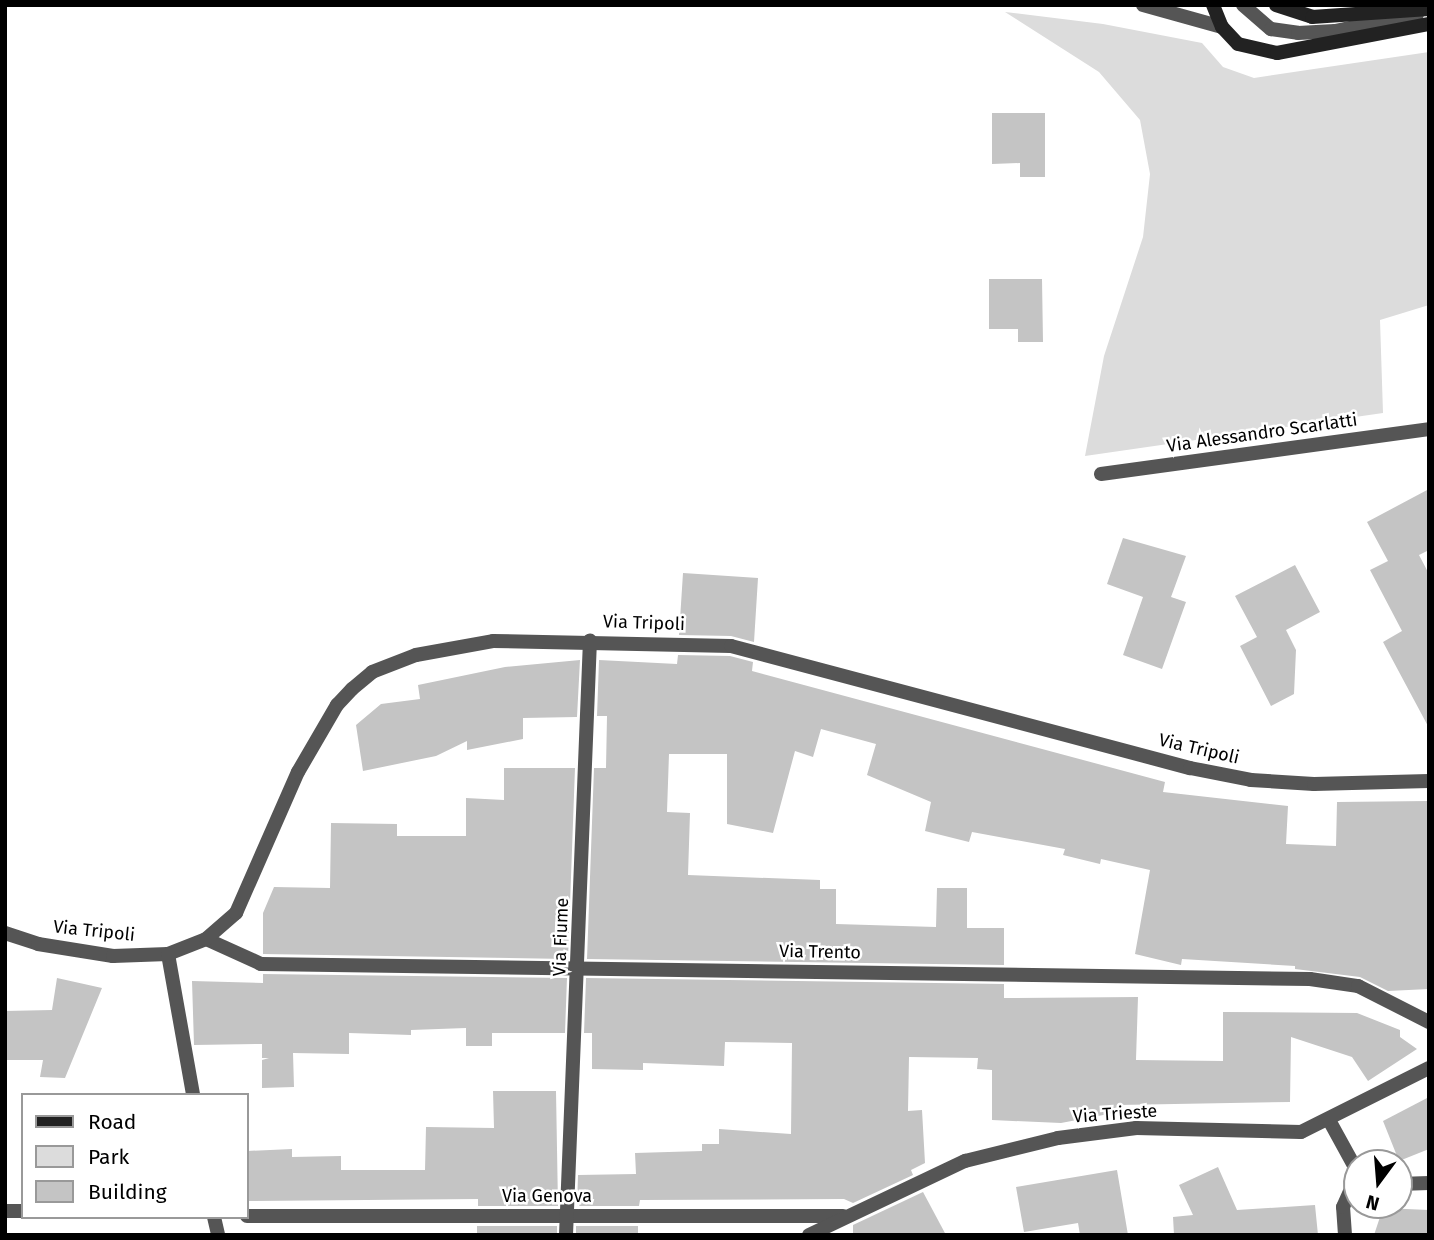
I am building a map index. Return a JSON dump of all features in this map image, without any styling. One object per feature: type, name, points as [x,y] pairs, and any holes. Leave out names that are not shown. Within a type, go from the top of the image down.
[{"type":"main road","points":[[1213,5],[1222,27],[1238,44],[1277,53],[1429,24]]},
{"type":"main road","points":[[1276,5],[1312,17],[1429,10]]},
{"type":"street","points":[[1143,5],[1222,27]]},
{"type":"street","points":[[1242,5],[1271,29],[1298,33],[1335,31],[1429,10]]},
{"type":"street","name":"Via Alessandro Scarlatti","points":[[1101,474],[1429,429]]},
{"type":"street","name":"Via Tripoli","points":[[5,933],[38,944],[113,956],[168,954],[206,939],[236,913],[298,772],[337,705],[372,672],[416,654],[493,641],[590,640],[731,646],[1190,768],[1251,780],[1314,784],[1429,781]]},
{"type":"street","name":"Via Fiume","points":[[566,1235],[579,968],[590,640]]},
{"type":"street","name":"Via Trento","points":[[206,939],[261,964],[1310,979],[1357,986],[1429,1022]]},
{"type":"street","points":[[168,954],[193,1093]]},
{"type":"street","name":"Via Trieste","points":[[809,1235],[965,1161],[1058,1138],[1136,1128],[1301,1132],[1429,1069]]},
{"type":"street","points":[[1329,1120],[1344,1149]]},
{"type":"street","name":"Via Genova","points":[[248,1216],[848,1216]]},
{"type":"green space","points":[[1005,12],[1103,24],[1202,43],[1223,67],[1254,78],[1429,52],[1429,305],[1380,320],[1383,413],[1085,456],[1104,356],[1143,237],[1150,174],[1140,120],[1099,72]]},
{"type":"building","points":[[992,113],[1045,113],[1045,177],[1020,177],[1020,163],[992,164]]},
{"type":"building","points":[[989,279],[1042,279],[1043,342],[1018,342],[1018,329],[989,329]]},
{"type":"building","points":[[1429,489],[1429,550],[1419,555],[1429,574],[1429,728],[1383,642],[1402,631],[1370,570],[1388,561],[1367,522]]},
{"type":"building","points":[[1123,538],[1186,556],[1171,597],[1186,602],[1162,669],[1123,655],[1143,597],[1107,584]]},
{"type":"building","points":[[1295,565],[1320,612],[1286,630],[1296,650],[1294,694],[1271,706],[1240,646],[1257,637],[1235,596]]},
{"type":"building","points":[[683,573],[758,578],[754,642],[731,636],[679,635]]},
{"type":"building","points":[[678,655],[730,656],[753,662],[752,671],[1165,782],[1163,792],[1288,806],[1286,844],[1336,846],[1337,802],[1429,801],[1429,989],[1388,991],[1360,977],[1295,969],[1295,966],[1182,959],[1181,965],[1135,954],[1150,870],[1101,859],[1100,864],[1063,855],[1065,849],[972,832],[969,842],[925,831],[931,802],[867,775],[876,744],[821,729],[813,757],[795,751],[773,833],[727,824],[727,754],[669,754],[667,812],[690,813],[688,875],[820,880],[820,889],[836,889],[836,924],[936,927],[937,888],[967,888],[967,928],[1004,928],[1004,965],[587,959],[594,768],[606,768],[607,716],[597,716],[599,660],[677,664]]},
{"type":"building","points":[[580,660],[577,717],[523,718],[523,739],[467,750],[467,741],[436,756],[363,771],[356,725],[381,704],[420,699],[418,685],[505,667]]},
{"type":"building","points":[[504,768],[575,768],[568,959],[263,954],[263,913],[274,887],[330,888],[331,823],[397,824],[397,836],[466,836],[466,798],[504,800]]},
{"type":"building","points":[[263,974],[567,978],[565,1033],[492,1033],[492,1046],[466,1046],[466,1028],[411,1030],[411,1035],[349,1033],[349,1054],[293,1053],[294,1087],[262,1088],[262,1060],[269,1058],[262,1058],[262,1044],[194,1045],[192,981],[263,983]]},
{"type":"building","points":[[57,978],[102,988],[65,1078],[40,1077],[43,1060],[5,1060],[5,1011],[52,1010]]},
{"type":"building","points":[[586,978],[1004,984],[1004,998],[1138,997],[1136,1060],[1223,1061],[1223,1012],[1357,1013],[1400,1030],[1400,1037],[1417,1049],[1368,1081],[1352,1057],[1291,1037],[1290,1102],[1119,1105],[1119,1112],[1061,1123],[992,1120],[992,1070],[977,1069],[978,1058],[909,1057],[908,1111],[922,1110],[925,1163],[911,1170],[913,1175],[853,1203],[844,1199],[640,1200],[639,1206],[577,1206],[578,1175],[636,1174],[635,1153],[702,1151],[702,1144],[719,1144],[719,1129],[791,1134],[792,1043],[725,1042],[724,1066],[643,1063],[643,1070],[592,1069],[592,1033],[584,1033]]},
{"type":"building","points":[[493,1091],[556,1091],[558,1206],[478,1206],[478,1199],[248,1201],[248,1151],[292,1149],[292,1157],[341,1156],[341,1170],[425,1170],[426,1127],[494,1128]]},
{"type":"building","points":[[1429,1097],[1429,1149],[1413,1155],[1413,1149],[1394,1149],[1383,1121]]},
{"type":"building","points":[[1218,1167],[1237,1210],[1315,1205],[1318,1235],[1174,1235],[1173,1217],[1193,1215],[1179,1185]]},
{"type":"building","points":[[1117,1170],[1128,1235],[1080,1235],[1078,1223],[1024,1232],[1016,1187]]},
{"type":"building","points":[[923,1192],[946,1235],[853,1235],[853,1225]]},
{"type":"building","points":[[1413,1209],[1429,1210],[1429,1235],[1374,1235],[1379,1219],[1413,1219]]},
{"type":"building","points":[[477,1226],[557,1226],[557,1235],[477,1235]]},
{"type":"building","points":[[576,1226],[638,1226],[638,1235],[576,1235]]}]
